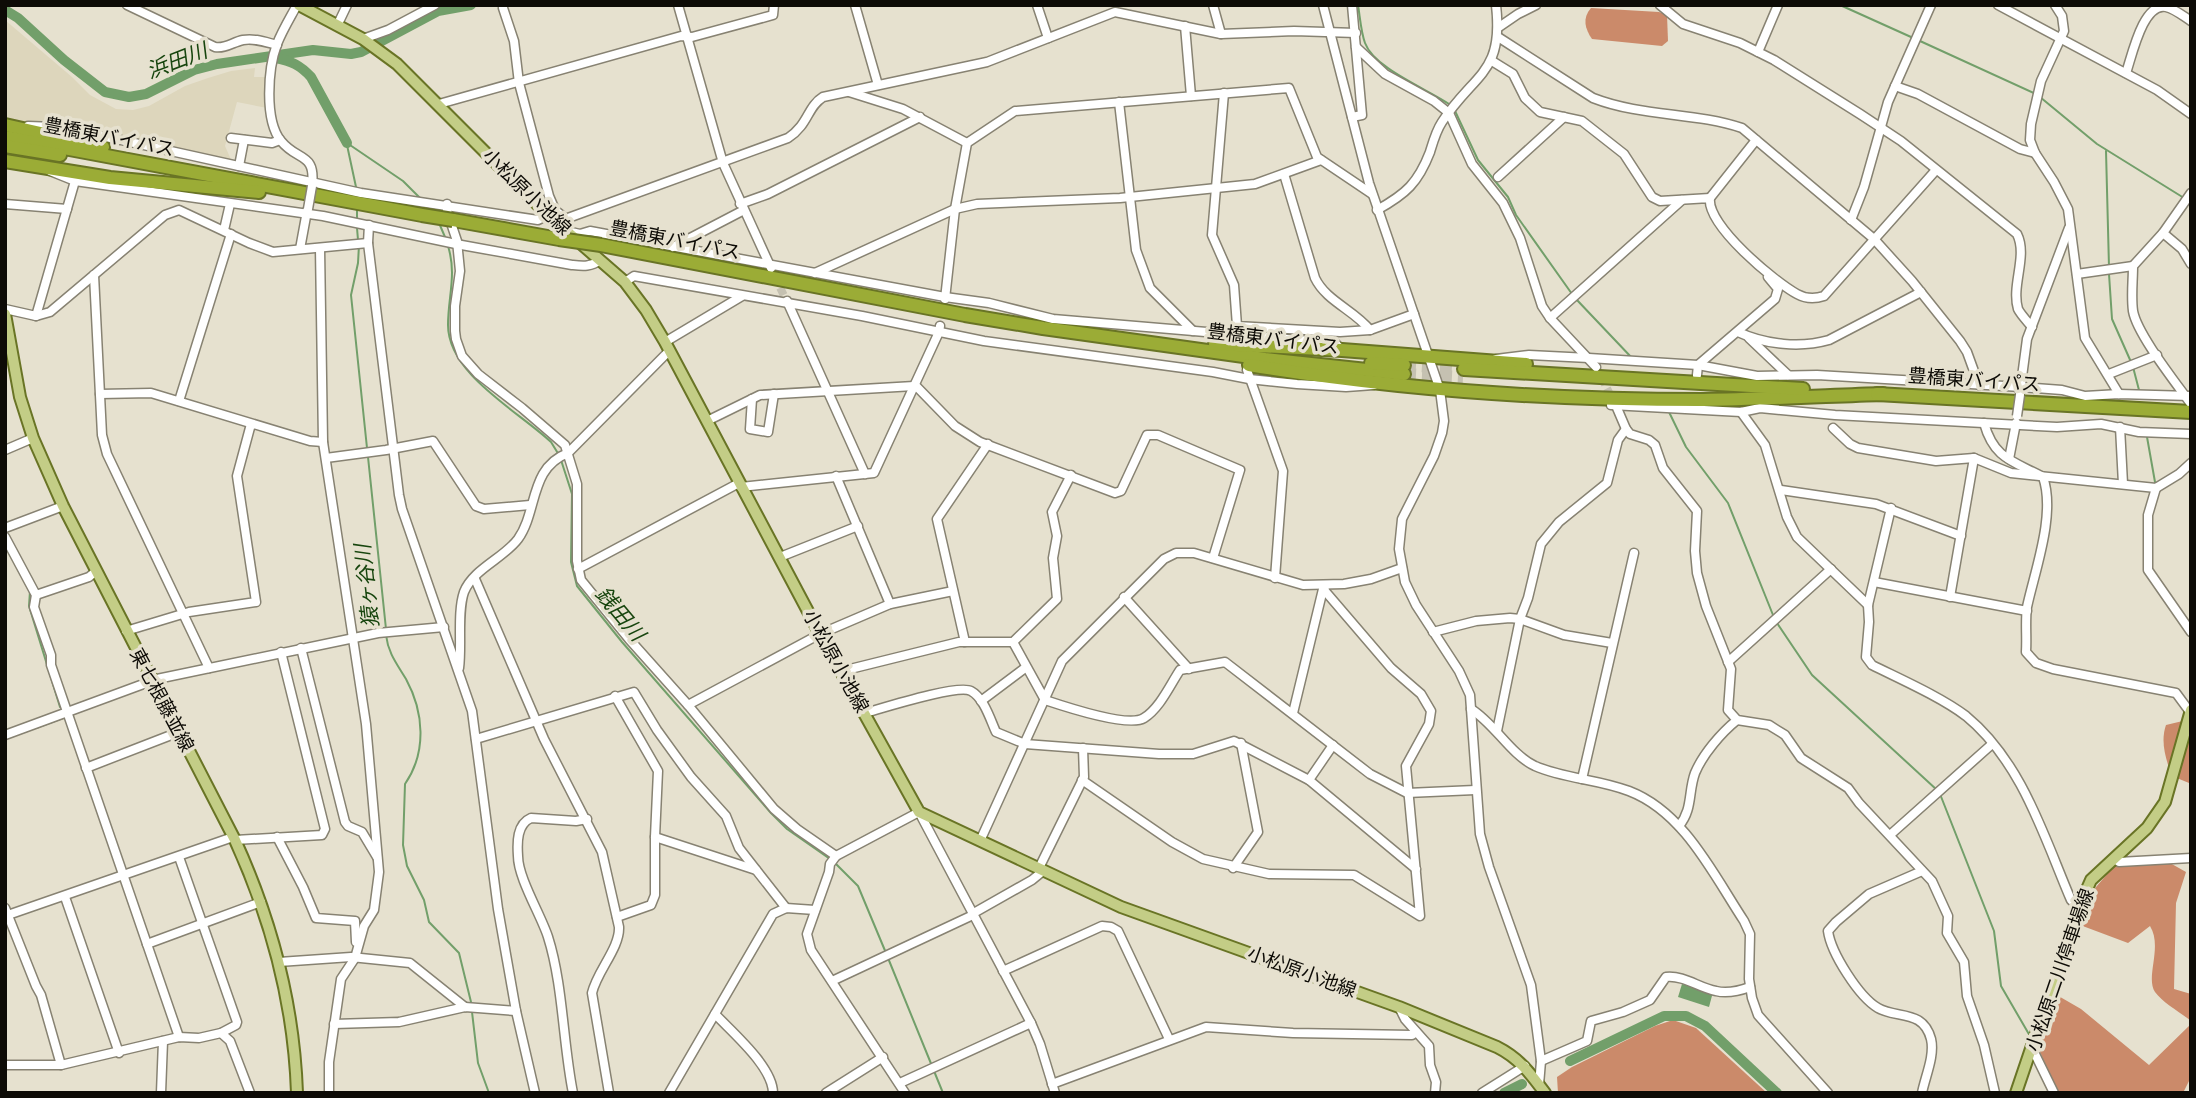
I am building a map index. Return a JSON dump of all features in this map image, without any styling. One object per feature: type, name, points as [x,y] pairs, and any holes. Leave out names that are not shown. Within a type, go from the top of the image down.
[{"type":"highway","points":[[5,125],[192,167],[222,178]]},
{"type":"highway","name":"豊橋東バイパス","points":[[5,137],[222,178],[362,198],[422,215],[563,235],[601,245],[965,315],[1265,359],[1404,369],[1137,340]]},
{"type":"highway","name":"豊橋東バイパス","points":[[5,146],[206,175]]},
{"type":"highway","points":[[5,161],[173,186],[350,196]]},
{"type":"highway","points":[[1087,334],[1318,377],[1440,390],[1705,400],[1884,394]]},
{"type":"highway","points":[[1187,344],[1342,350],[1490,360],[1651,376],[1663,380]]},
{"type":"highway","name":"豊橋東バイパス","points":[[1755,387],[1663,380],[1463,373],[2191,412]]},
{"type":"main road","name":"小松原小池線","points":[[298,5],[376,48],[397,64],[557,218],[563,235],[600,260],[625,282],[646,310],[667,346],[820,634],[919,812],[1121,907],[1399,1007],[1497,1047],[1525,1066],[1542,1089]]},
{"type":"main road","name":"東七根藤並線","points":[[5,312],[20,397],[33,438],[95,572],[234,838],[261,902],[291,1014],[297,1093]]},
{"type":"main road","name":"小松原二川停車場線","points":[[2016,1093],[2079,907],[2091,880],[2147,828],[2165,802],[2190,711]]},
{"type":"street","points":[[127,5],[138,7],[215,47],[221,48],[241,40],[253,39],[276,47]]},
{"type":"street","points":[[298,5],[276,47],[269,101],[280,140],[312,165],[312,184],[300,249]]},
{"type":"street","points":[[337,26],[347,5]]},
{"type":"street","points":[[364,41],[435,5]]},
{"type":"street","points":[[678,5],[723,163],[771,267]]},
{"type":"street","points":[[439,104],[773,15],[774,5]]},
{"type":"street","points":[[855,5],[878,85]]},
{"type":"street","points":[[1037,5],[1048,38]]},
{"type":"street","points":[[1213,5],[1221,34]]},
{"type":"street","points":[[1323,5],[1372,194],[1440,390],[1444,421],[1442,433],[1434,456],[1402,519],[1399,549],[1402,568],[1416,605],[1459,671],[1469,695],[1480,834],[1531,985],[1542,1089]]},
{"type":"street","points":[[1352,5],[1362,115],[1352,117]]},
{"type":"street","points":[[1377,210],[1403,196],[1419,176],[1440,124],[1492,61],[1499,27],[1496,5]]},
{"type":"street","points":[[1499,27],[1536,5]]},
{"type":"street","points":[[1660,5],[1683,24],[1740,43],[1758,52],[1881,128],[2017,234],[2020,252],[2018,308],[2032,327]]},
{"type":"street","points":[[1758,52],[1778,5]]},
{"type":"street","points":[[1851,220],[1895,86],[1931,5]]},
{"type":"street","points":[[1998,5],[2157,90],[2191,114]]},
{"type":"street","points":[[2060,6],[2064,23],[2061,39],[2045,71],[2029,133],[2035,153],[2066,203],[2083,332],[2119,394]]},
{"type":"street","points":[[2126,73],[2143,22],[2154,9],[2158,6],[2166,7],[2191,21]]},
{"type":"street","points":[[503,8],[514,41],[519,83],[557,218]]},
{"type":"street","points":[[362,198],[447,204],[538,220],[557,218],[723,163],[788,138],[804,125],[816,101],[829,94],[987,62],[1115,12],[1221,34],[1356,33]]},
{"type":"street","points":[[1185,26],[1191,96]]},
{"type":"street","points":[[1498,37],[1606,103],[1742,128],[1874,239],[1960,341],[1979,385]]},
{"type":"street","points":[[1356,47],[1385,74],[1451,110],[1472,164],[1503,203],[1520,238],[1542,306],[1596,367]]},
{"type":"street","points":[[1492,61],[1513,74],[1525,98],[1534,108],[1547,116],[1574,118],[1589,125],[1624,154],[1652,197],[1660,201],[1710,198]]},
{"type":"street","points":[[1895,86],[1918,94],[2020,149],[2035,153]]},
{"type":"street","points":[[945,300],[955,209],[967,144],[1015,111],[1289,88],[1317,157],[1372,194]]},
{"type":"street","points":[[846,91],[895,106],[967,144]]},
{"type":"street","points":[[1224,93],[1212,235],[1234,285],[1237,326],[1340,332],[1370,330],[1413,314]]},
{"type":"street","points":[[1119,102],[1136,250],[1150,288],[1193,331]]},
{"type":"street","points":[[673,247],[742,207],[920,117]]},
{"type":"street","points":[[1498,177],[1564,117]]},
{"type":"street","points":[[22,128],[55,127],[239,166],[350,196]]},
{"type":"street","points":[[231,138],[272,143],[280,140]]},
{"type":"street","points":[[239,166],[244,140]]},
{"type":"street","points":[[1698,370],[1743,334],[1778,294],[1778,289],[1765,271],[1716,220],[1710,209],[1710,198],[1756,140]]},
{"type":"street","points":[[815,273],[955,209],[977,204],[1128,197],[1255,184],[1321,160]]},
{"type":"street","points":[[48,169],[53,174],[75,181],[230,204],[307,211],[455,244],[584,267],[600,260]]},
{"type":"street","points":[[1765,271],[1798,295],[1817,299],[1824,296],[1936,170]]},
{"type":"street","points":[[1284,174],[1321,290],[1355,314],[1370,330]]},
{"type":"street","points":[[36,316],[75,181]]},
{"type":"street","points":[[179,210],[182,196]]},
{"type":"street","points":[[2077,274],[2133,266],[2163,233],[2188,198]]},
{"type":"street","points":[[1550,318],[1682,200]]},
{"type":"street","points":[[5,204],[67,209]]},
{"type":"street","points":[[179,401],[227,232],[230,204]]},
{"type":"street","points":[[447,204],[460,271],[454,306],[455,331],[462,356],[478,374],[565,446],[578,496],[578,569],[585,586],[774,809],[836,856]]},
{"type":"street","points":[[5,312],[36,316],[50,312],[165,215],[179,210],[268,251],[361,244]]},
{"type":"street","points":[[361,223],[361,244],[402,509],[472,711],[498,909],[516,1011],[535,1093]]},
{"type":"street","points":[[2009,459],[2027,339],[2070,224]]},
{"type":"street","points":[[563,235],[590,231],[945,300],[989,303],[1053,319],[1239,337],[1335,343],[1342,350]]},
{"type":"street","points":[[2163,233],[2186,249],[2191,264]]},
{"type":"street","points":[[320,248],[323,442],[354,638],[371,769],[378,860],[377,902],[364,926],[355,958],[341,979],[329,1062],[329,1093]]},
{"type":"street","points":[[2133,266],[2133,311],[2138,324],[2189,399]]},
{"type":"street","points":[[94,275],[100,394],[107,454],[209,668]]},
{"type":"street","points":[[625,282],[634,276],[1059,352],[1346,387],[1365,388],[1380,384]]},
{"type":"street","points":[[1743,334],[1787,344],[1814,344],[1829,340],[1921,292]]},
{"type":"street","points":[[459,670],[463,598],[467,587],[518,539],[546,467],[566,453],[667,346],[742,296]]},
{"type":"street","points":[[788,302],[865,474]]},
{"type":"street","points":[[578,569],[740,485],[874,473],[939,329]]},
{"type":"street","points":[[1743,334],[1788,375]]},
{"type":"street","points":[[1490,360],[1520,355],[1589,358],[1757,376],[1788,375],[1979,385],[2021,391],[2062,390],[2085,396],[2119,394],[2189,399]]},
{"type":"street","points":[[2109,374],[2157,355]]},
{"type":"street","points":[[1248,375],[1283,471],[1275,578]]},
{"type":"street","points":[[707,421],[760,395],[917,387],[966,434],[1119,493],[1147,435],[1158,435],[1240,470],[1213,558]]},
{"type":"street","points":[[100,394],[144,392],[310,441],[323,442]]},
{"type":"street","points":[[752,399],[750,429],[768,432],[774,394]]},
{"type":"street","points":[[1518,394],[1540,399],[1695,406],[1741,412],[1760,408],[1984,423],[2016,421],[2057,427],[2101,424],[2139,432],[2191,434]]},
{"type":"street","points":[[1617,408],[1626,429],[1655,446],[1663,468],[1697,511],[1697,573],[1706,606],[1728,662],[1731,684],[1728,710],[1737,720],[1760,722],[1778,729],[1801,758],[1848,788],[1932,881],[1945,908],[1947,933],[1964,962],[1967,996],[1984,1045],[1995,1093]]},
{"type":"street","points":[[1741,412],[1766,444],[1787,517],[1797,537],[1868,605]]},
{"type":"street","points":[[1984,423],[1989,441],[1998,453],[2043,477]]},
{"type":"street","points":[[126,631],[184,614],[256,602],[237,476],[251,424]]},
{"type":"street","points":[[2120,427],[2123,484]]},
{"type":"street","points":[[1833,428],[1858,448],[1936,461],[1974,458],[2011,473],[2043,477],[2156,488],[2191,463]]},
{"type":"street","points":[[1497,731],[1520,619],[1541,544],[1559,522],[1607,483],[1618,440],[1626,429]]},
{"type":"street","points":[[5,450],[33,438]]},
{"type":"street","points":[[326,458],[433,441],[477,506],[484,509],[530,505]]},
{"type":"street","points":[[965,642],[937,519],[988,444]]},
{"type":"street","points":[[1950,597],[1974,458]]},
{"type":"street","points":[[836,475],[890,604]]},
{"type":"street","points":[[842,671],[965,642],[1013,642],[1057,599],[1053,558],[1057,536],[1052,512],[1071,475]]},
{"type":"street","points":[[2043,477],[2047,507],[2039,560],[2027,611],[2026,652],[2036,663],[2053,669],[2176,693],[2190,711]]},
{"type":"street","points":[[2156,488],[2148,515],[2148,570],[2191,632]]},
{"type":"street","points":[[1781,490],[1876,504],[1961,536]]},
{"type":"street","points":[[5,528],[63,506]]},
{"type":"street","points":[[1891,509],[1868,605],[1866,657],[1869,662],[1961,713],[1985,736],[2018,779],[2071,900],[2079,907]]},
{"type":"street","points":[[780,557],[858,526]]},
{"type":"street","points":[[5,537],[36,595],[34,607],[67,712],[179,1037]]},
{"type":"street","points":[[980,841],[1067,654],[1151,570],[1176,553],[1194,553],[1303,585],[1371,579],[1402,568]]},
{"type":"street","points":[[1582,779],[1634,553]]},
{"type":"street","points":[[1728,662],[1831,569]]},
{"type":"street","points":[[36,595],[89,578],[95,572]]},
{"type":"street","points":[[475,579],[544,739],[602,852],[619,937],[596,979],[592,993],[609,1093]]},
{"type":"street","points":[[1874,582],[2027,611]]},
{"type":"street","points":[[1293,713],[1324,585]]},
{"type":"street","points":[[1082,780],[1172,842],[1208,861],[1269,874],[1354,875],[1420,916],[1406,766],[1429,724],[1431,711],[1421,694],[1381,657],[1325,592],[1324,585]]},
{"type":"street","points":[[688,705],[820,634],[890,604],[953,591]]},
{"type":"street","points":[[1124,597],[1189,669]]},
{"type":"street","points":[[1433,632],[1476,621],[1520,619],[1564,635],[1612,643]]},
{"type":"street","points":[[5,735],[152,681],[386,632],[444,627]]},
{"type":"street","points":[[1013,642],[1045,700],[1092,715],[1135,721],[1143,719],[1153,710],[1180,670],[1225,662],[1370,774],[1407,793],[1475,790]]},
{"type":"street","points":[[300,648],[345,822],[362,832],[378,860]]},
{"type":"street","points":[[61,1065],[41,995],[6,913],[65,897],[234,838],[322,835],[325,829],[281,652]]},
{"type":"street","points":[[981,701],[1026,668]]},
{"type":"street","points":[[864,713],[954,689],[967,689],[981,701],[996,733],[1025,744],[1193,754],[1230,741],[1241,743],[1308,780],[1416,869]]},
{"type":"street","points":[[476,739],[634,692],[691,777],[726,816],[739,848],[786,908]]},
{"type":"street","points":[[615,696],[658,771],[656,895],[653,902],[643,908],[617,917]]},
{"type":"street","points":[[1471,709],[1536,766],[1628,791],[1643,798],[1679,826],[1751,934],[1752,998],[1761,1019],[1828,1093]]},
{"type":"street","points":[[1679,826],[1688,816],[1695,773],[1712,747],[1737,720]]},
{"type":"street","points":[[86,768],[179,732]]},
{"type":"street","points":[[1233,867],[1258,832],[1241,743]]},
{"type":"street","points":[[1308,780],[1333,745]]},
{"type":"street","points":[[1890,835],[1991,745]]},
{"type":"street","points":[[832,981],[973,915],[1032,880],[1041,870],[1082,780],[1083,748]]},
{"type":"street","points":[[905,1093],[811,950],[807,939],[830,864],[836,856],[919,812],[1031,1023],[1053,1088],[1206,1027],[1293,1033],[1412,1035],[1416,1032]]},
{"type":"street","points":[[573,1093],[552,950],[517,856],[520,826],[526,820],[587,819]]},
{"type":"street","points":[[277,837],[316,918],[357,923],[355,958]]},
{"type":"street","points":[[655,837],[756,870]]},
{"type":"street","points":[[5,1065],[61,1065],[179,1037],[199,1038],[221,1033],[236,1025],[237,1021],[179,857]]},
{"type":"street","points":[[2115,859],[2119,862],[2191,858]]},
{"type":"street","points":[[1922,871],[1870,894],[1828,931],[1842,966],[1864,996],[1883,1011],[1913,1017],[1926,1029],[1931,1038],[1931,1049],[1922,1093]]},
{"type":"street","points":[[65,897],[119,1053]]},
{"type":"street","points":[[147,944],[261,902]]},
{"type":"street","points":[[669,1093],[771,918],[778,910],[786,908],[815,910]]},
{"type":"street","points":[[1003,971],[1102,926],[1111,927],[1118,931],[1170,1040]]},
{"type":"street","points":[[279,962],[355,958],[415,965],[465,1007]]},
{"type":"street","points":[[1541,1061],[1587,1041],[1591,1021],[1623,1012],[1650,1000],[1666,977],[1678,977],[1717,992],[1736,992],[1751,987]]},
{"type":"street","points":[[334,1024],[399,1022],[465,1007],[516,1011]]},
{"type":"street","points":[[1399,1007],[1405,1019],[1429,1046],[1430,1065],[1436,1082],[1435,1093]]},
{"type":"street","points":[[715,1014],[761,1063],[769,1076],[773,1093]]},
{"type":"street","points":[[900,1083],[1031,1023]]},
{"type":"street","points":[[221,1033],[230,1041],[250,1093]]},
{"type":"street","points":[[161,1093],[163,1041]]},
{"type":"street","points":[[2032,1048],[2054,1093]]},
{"type":"street","points":[[826,1093],[883,1057]]},
{"type":"street","points":[[1482,1093],[1525,1066]]},
{"type":"shaded area","points":[[1591,8],[1659,12],[1667,15],[1668,41],[1662,46],[1592,39],[1586,24],[1586,16]]},
{"type":"shaded area","points":[[5,20],[90,95],[116,109],[133,110],[149,106],[185,86],[231,71],[255,68],[254,77],[268,77],[267,108],[237,102],[225,146],[232,162],[56,124],[5,122]]},
{"type":"shaded area","points":[[2191,719],[2189,783],[2172,776],[2164,738],[2166,725]]},
{"type":"shaded area","points":[[2170,863],[2186,872],[2176,903],[2174,989],[2191,994],[2191,1021],[2158,996],[2152,986],[2155,943],[2150,926],[2128,943],[2080,925],[2090,894],[2115,865]]},
{"type":"shaded area","points":[[1682,984],[1713,992],[1709,1007],[1678,997]]},
{"type":"shaded area","points":[[2055,994],[2081,1009],[2149,1065],[2191,1024],[2191,1077],[2183,1093],[2058,1093],[2037,1045]]},
{"type":"shaded area","points":[[1673,1020],[1696,1028],[1767,1093],[1558,1093],[1557,1077],[1572,1067],[1655,1026]]},
{"type":"waterway","name":"浜田川","points":[[5,10],[105,92],[129,97],[146,94],[194,70],[217,64],[313,50],[351,54],[361,52],[438,11],[471,5]]},
{"type":"waterway","points":[[1358,5],[1365,43],[1370,52],[1402,77],[1449,104]]},
{"type":"waterway","points":[[1840,5],[1911,37]]},
{"type":"waterway","points":[[1920,41],[2036,94]]},
{"type":"waterway","name":"浜田川","points":[[276,58],[295,64],[311,77],[347,143]]},
{"type":"waterway","points":[[2040,97],[2097,144],[2184,198]]},
{"type":"waterway","points":[[1455,111],[1478,160],[1508,197],[1516,215],[1572,294]]},
{"type":"waterway","name":"銭田川","points":[[347,143],[403,181],[421,199]]},
{"type":"waterway","name":"猿ヶ谷川","points":[[347,145],[356,187]]},
{"type":"waterway","points":[[2106,151],[2109,267]]},
{"type":"waterway","name":"猿ヶ谷川","points":[[357,207],[357,219]]},
{"type":"waterway","name":"銭田川","points":[[439,223],[445,237]]},
{"type":"waterway","name":"猿ヶ谷川","points":[[357,228],[358,240]]},
{"type":"waterway","name":"猿ヶ谷川","points":[[359,245],[351,295],[367,448]]},
{"type":"waterway","name":"銭田川","points":[[448,246],[452,276],[448,325],[451,343],[459,360],[487,390],[551,442],[559,455]]},
{"type":"waterway","points":[[2109,274],[2112,319],[2131,362]]},
{"type":"waterway","points":[[1576,299],[1632,358]]},
{"type":"waterway","points":[[2133,367],[2139,390]]},
{"type":"waterway","points":[[1669,412],[1686,447],[1728,503],[1773,615]]},
{"type":"waterway","points":[[2147,437],[2155,482]]},
{"type":"waterway","name":"猿ヶ谷川","points":[[368,457],[386,629]]},
{"type":"waterway","name":"銭田川","points":[[561,460],[572,494],[571,562],[577,586],[622,642],[771,813],[787,829],[830,859]]},
{"type":"waterway","points":[[30,591],[29,606],[60,707]]},
{"type":"waterway","points":[[1777,623],[1812,675],[1937,790]]},
{"type":"waterway","name":"猿ヶ谷川","points":[[386,635],[391,653],[412,692],[419,718],[420,745],[417,759],[405,784],[403,845],[407,866],[424,900],[429,922],[459,953],[471,1002]]},
{"type":"waterway","points":[[36,728],[63,718]]},
{"type":"waterway","points":[[1940,794],[1994,931],[2001,986],[2030,1036]]},
{"type":"waterway","name":"銭田川","points":[[834,862],[858,886],[886,953]]},
{"type":"waterway","name":"銭田川","points":[[888,958],[932,1066]]},
{"type":"waterway","name":"猿ヶ谷川","points":[[472,1012],[478,1063],[489,1093]]},
{"type":"waterway","points":[[1570,1061],[1664,1016],[1686,1016],[1705,1026],[1777,1093]]},
{"type":"waterway","name":"銭田川","points":[[934,1071],[943,1093]]},
{"type":"waterway","points":[[1504,1093],[1522,1084]]},
{"type":"tunnel","points":[[775,277],[786,300]]},
{"type":"tunnel","points":[[1404,365],[1464,369]]},
{"type":"tunnel","points":[[1596,367],[1614,402]]},
{"type":"tunnel","points":[[1404,374],[1463,377]]}]
